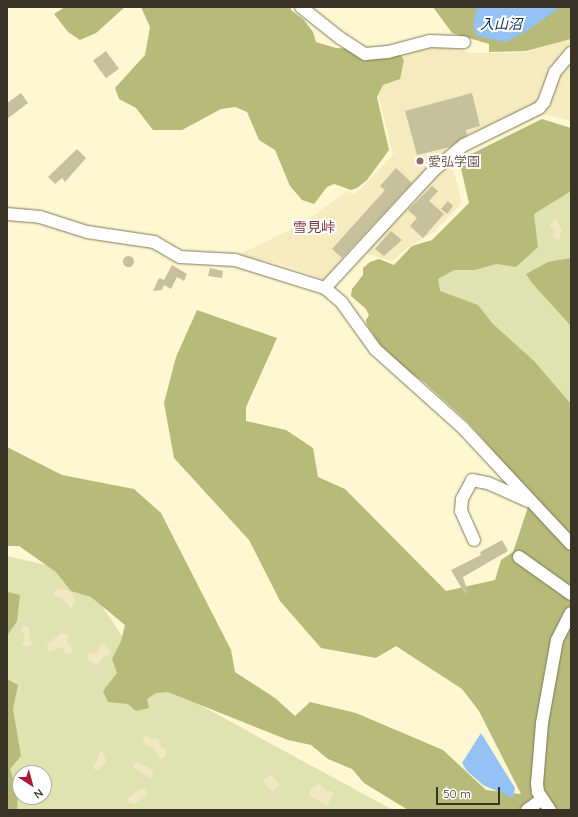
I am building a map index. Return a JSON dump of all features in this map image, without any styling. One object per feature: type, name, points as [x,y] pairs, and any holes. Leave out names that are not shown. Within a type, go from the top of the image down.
[{"type":"street","points":[[301,7],[340,38],[365,54],[388,52],[430,41],[464,42]]},
{"type":"street","points":[[325,288],[434,170],[464,145],[539,108],[544,102],[555,72],[571,53]]},
{"type":"street","points":[[7,214],[40,217],[87,232],[154,242],[180,257],[235,260],[325,288],[342,303],[375,349],[463,428],[571,544]]},
{"type":"street","points":[[474,540],[461,511],[462,499],[472,480],[488,483],[536,506]]},
{"type":"street","points":[[519,557],[571,594]]},
{"type":"street","points":[[550,810],[542,799],[537,784],[547,690],[557,640],[571,612]]},
{"type":"street","points":[[527,810],[542,799]]},
{"type":"shaded area","name":"愛弘学園","points":[[571,39],[571,121],[544,114],[455,157],[452,164],[462,203],[434,232],[411,245],[392,261],[365,253],[337,284],[278,263],[236,256],[302,224],[347,191],[354,195],[393,155],[372,69],[432,41],[472,53],[502,53],[526,52]]},
{"type":"green space","points":[[65,7],[125,7],[96,33],[80,40],[68,32],[54,14]]},
{"type":"green space","points":[[141,7],[291,7],[291,10],[304,20],[313,32],[316,42],[336,48],[398,52],[404,60],[400,79],[383,85],[377,97],[389,150],[367,180],[357,188],[351,190],[334,184],[327,187],[314,204],[302,200],[290,186],[275,150],[259,140],[247,112],[235,107],[221,109],[182,130],[153,130],[136,108],[119,99],[115,88],[145,55],[150,27]]},
{"type":"green space","points":[[433,7],[571,7],[571,39],[526,51],[489,52],[489,44],[452,33]]},
{"type":"green space","points":[[542,119],[571,128],[571,191],[534,214],[538,247],[516,267],[496,264],[475,270],[454,270],[438,279],[440,291],[478,305],[493,324],[534,361],[571,404],[571,810],[408,810],[364,783],[352,769],[328,759],[311,745],[288,740],[168,692],[156,693],[147,699],[149,708],[136,711],[128,704],[108,702],[103,691],[117,673],[112,659],[121,641],[125,625],[91,597],[71,591],[56,572],[19,546],[7,546],[7,447],[62,475],[134,489],[161,513],[231,650],[235,672],[275,698],[295,716],[310,702],[356,713],[443,750],[486,790],[521,794],[479,711],[462,689],[396,646],[376,658],[321,648],[280,601],[249,540],[174,458],[164,403],[176,357],[197,310],[277,338],[246,407],[246,421],[286,430],[313,448],[318,477],[345,489],[446,591],[495,580],[501,560],[513,552],[532,495],[468,422],[425,383],[398,364],[381,346],[367,325],[366,320],[369,315],[366,309],[351,296],[352,289],[363,275],[363,268],[370,262],[379,259],[394,265],[412,246],[432,240],[469,203],[459,160]]},
{"type":"green space","points":[[571,188],[571,479],[409,291]]},
{"type":"green space","points":[[571,258],[571,326],[532,283],[526,274],[548,262]]},
{"type":"green space","points":[[7,556],[80,573],[150,678],[393,810],[7,810]]},
{"type":"green space","points":[[8,592],[20,595],[17,621],[7,636]]},
{"type":"green space","points":[[7,679],[18,685],[13,709],[21,756],[10,769],[12,775],[12,805],[17,805],[17,810],[7,810]]},
{"type":"sand","points":[[556,218],[562,230],[559,240],[552,237],[555,230],[549,226]]},
{"type":"sand","points":[[59,588],[69,591],[74,596],[75,602],[71,609],[62,598],[54,595],[53,593]]},
{"type":"sand","points":[[23,625],[29,627],[29,638],[32,644],[29,647],[22,646],[25,637],[21,630]]},
{"type":"sand","points":[[62,633],[68,634],[67,642],[72,648],[71,654],[65,653],[63,647],[48,652],[47,644]]},
{"type":"sand","points":[[102,644],[106,645],[111,654],[103,657],[99,663],[95,665],[88,660],[88,654],[97,652]]},
{"type":"sand","points":[[146,735],[152,739],[158,739],[161,747],[167,749],[164,758],[160,759],[153,747],[148,746],[143,741],[142,738]]},
{"type":"sand","points":[[101,751],[105,755],[106,763],[97,771],[94,769],[94,766]]},
{"type":"sand","points":[[134,763],[154,770],[151,779],[134,767]]},
{"type":"sand","points":[[271,775],[280,785],[273,792],[262,781]]},
{"type":"sand","points":[[319,783],[325,790],[334,793],[327,806],[310,796],[310,790]]},
{"type":"sand","points":[[140,789],[145,789],[148,794],[135,804],[129,803],[128,798]]},
{"type":"water","name":"入山沼","points":[[477,7],[560,7],[527,31],[506,42],[477,36],[473,24]]},
{"type":"water","points":[[481,733],[515,788],[513,798],[483,785],[467,771],[462,763]]},
{"type":"building","points":[[106,51],[119,69],[106,78],[93,60]]},
{"type":"building","points":[[21,93],[28,103],[7,119],[7,103]]},
{"type":"building","points":[[472,93],[480,126],[466,130],[467,135],[450,147],[417,155],[405,111]]},
{"type":"building","points":[[77,149],[86,158],[65,182],[62,178],[55,184],[48,177]]},
{"type":"building","points":[[396,168],[412,183],[342,258],[332,249],[385,190],[380,186]]},
{"type":"building","points":[[432,186],[438,191],[429,201],[444,214],[423,238],[410,226],[417,218],[408,210]]},
{"type":"building","points":[[448,201],[453,206],[447,214],[441,209]]},
{"type":"building","points":[[391,231],[402,240],[384,256],[375,249]]},
{"type":"building","points":[[128,255],[132,257],[134,261],[132,265],[128,267],[124,265],[122,261],[124,257]]},
{"type":"building","points":[[172,265],[187,274],[184,281],[177,277],[171,289],[164,285],[162,290],[153,291],[159,278],[164,280]]},
{"type":"building","points":[[210,268],[223,271],[222,278],[208,276]]},
{"type":"building","points":[[502,540],[508,551],[463,577],[468,592],[465,594],[451,570],[481,555],[480,552]]},
{"type":"place","name":"愛弘学園","points":[[420,161]]},
{"type":"district","name":"雪見峠","points":[[314,227]]}]
